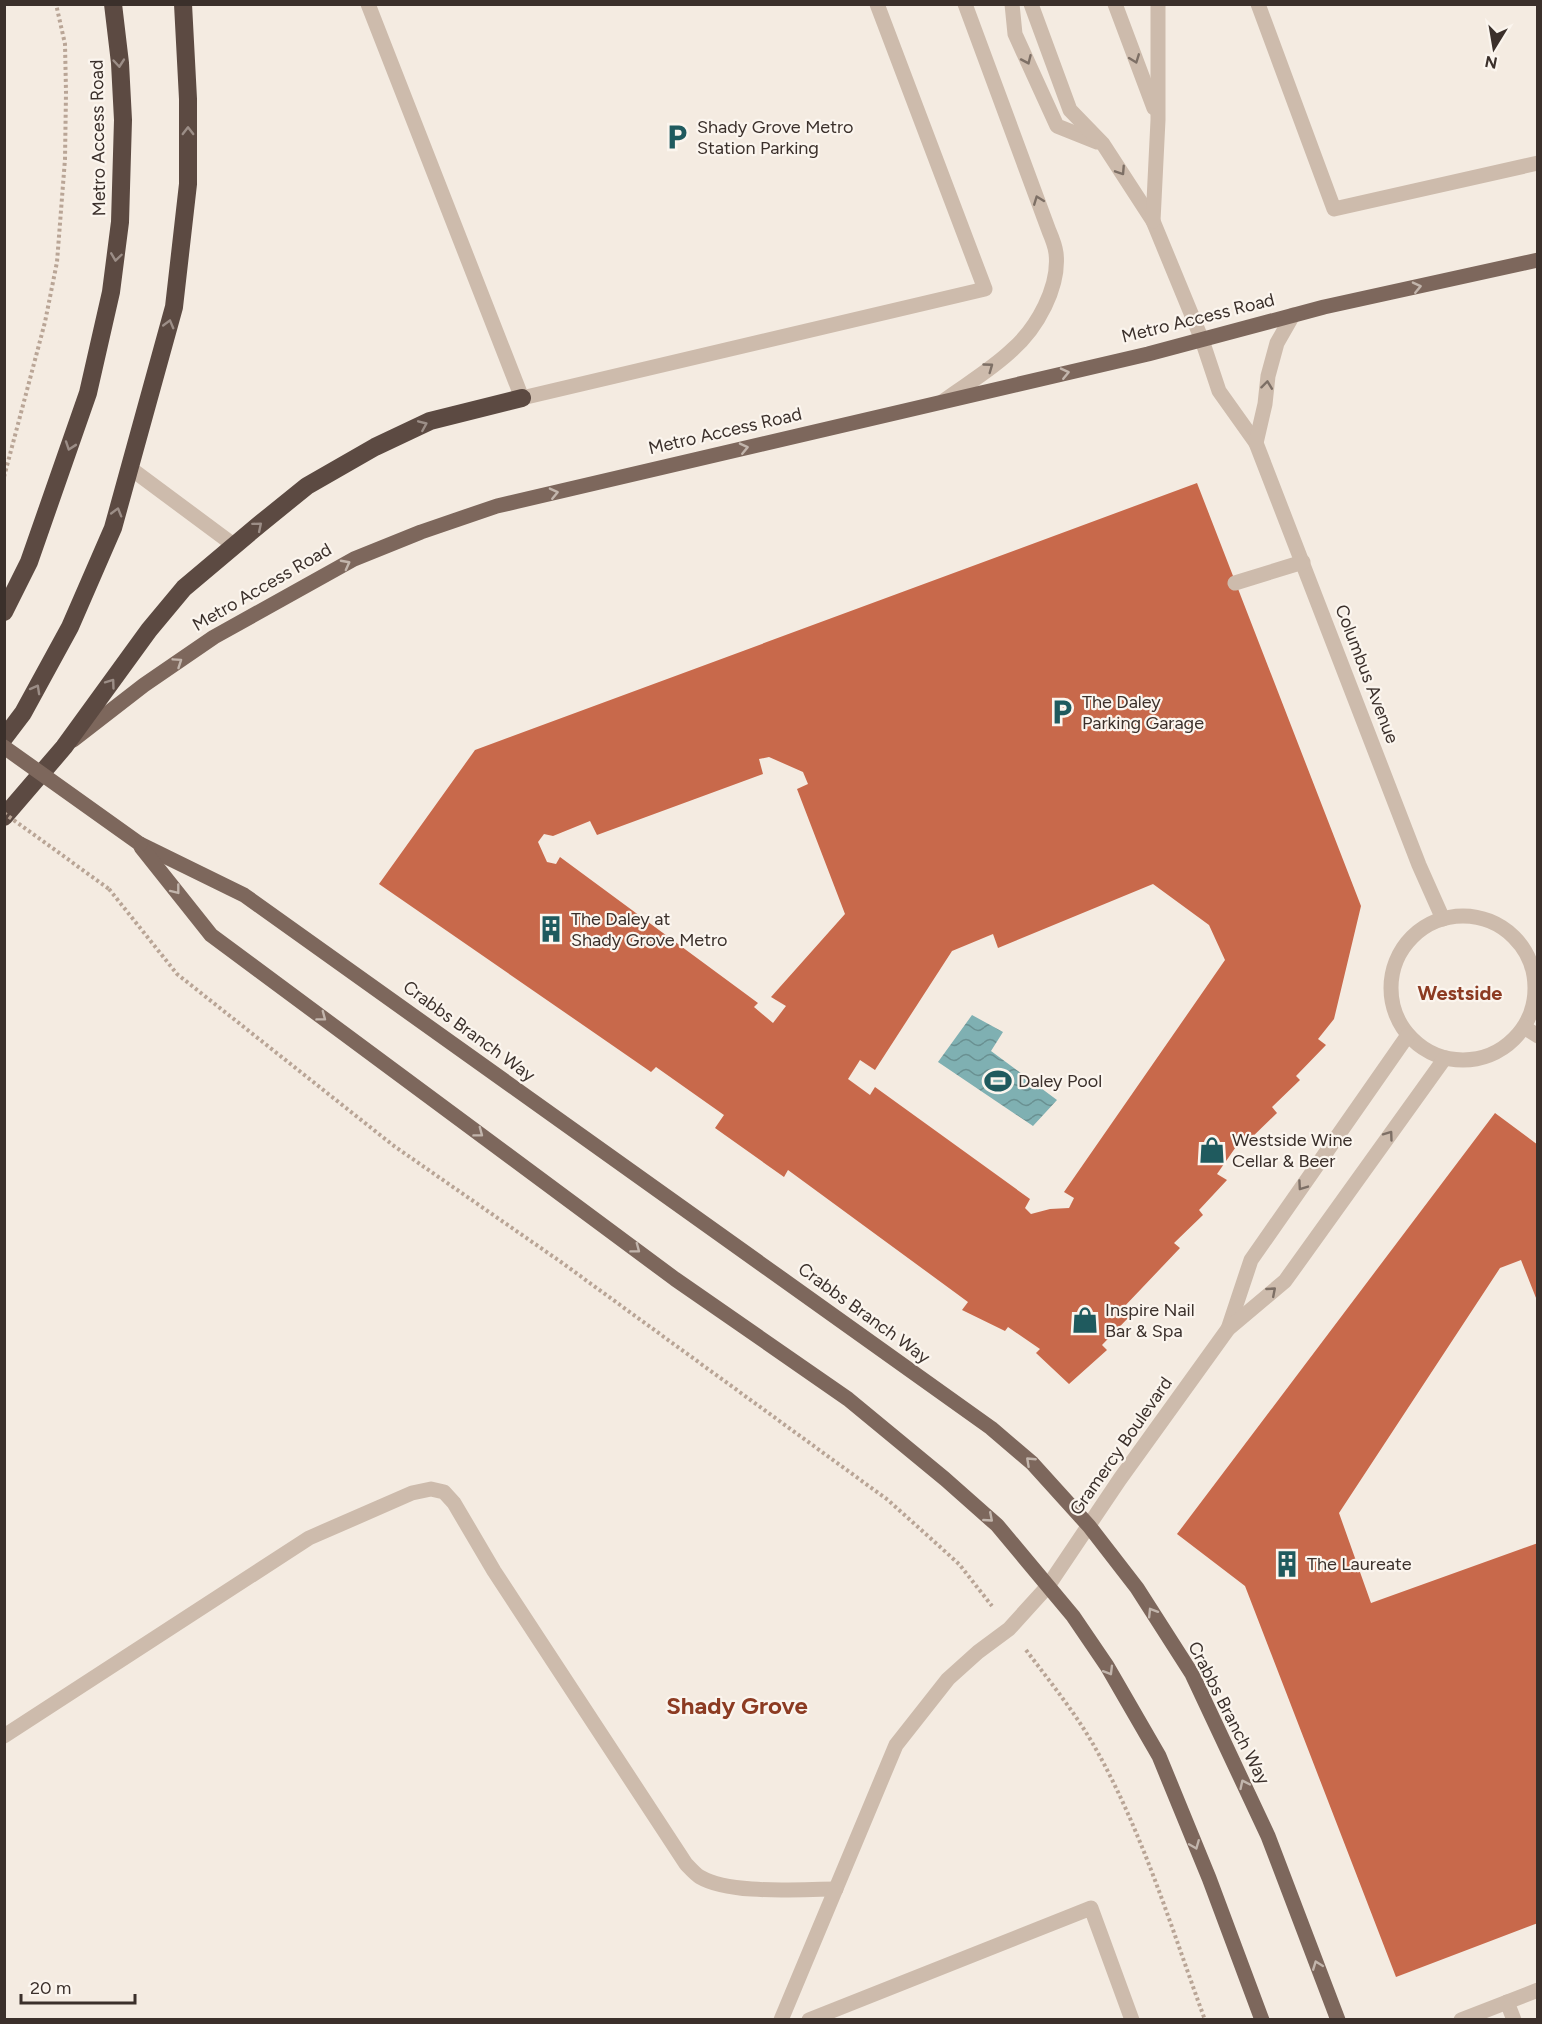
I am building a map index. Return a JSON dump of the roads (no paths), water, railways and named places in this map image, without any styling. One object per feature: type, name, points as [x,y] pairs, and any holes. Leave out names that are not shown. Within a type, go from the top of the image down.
[{"type":"highway","name":"Metro Access Road","points":[[4,612],[29,562],[88,393],[111,292],[120,222],[123,120],[120,63],[113,4]]},
{"type":"highway","points":[[4,738],[23,713],[70,627],[112,528],[174,307],[188,184],[188,99],[183,4]]},
{"type":"highway","points":[[64,747],[149,630],[184,588],[307,486],[375,447],[430,421],[522,398]]},
{"type":"highway","name":"Metro Access Road","points":[[4,815],[64,747]]},
{"type":"main road","name":"Metro Access Road","points":[[64,747],[144,685],[213,637],[354,559],[421,532],[497,506],[1202,340],[1293,315],[1538,260]]},
{"type":"main road","name":"Crabbs Branch Way","points":[[4,747],[140,844],[244,894],[991,1428],[1032,1463],[1089,1526],[1137,1588],[1192,1674],[1268,1836],[1338,2019]]},
{"type":"main road","name":"Crabbs Branch Way","points":[[140,844],[211,935],[675,1279],[848,1399],[997,1524],[1072,1616],[1107,1666],[1159,1756],[1209,1878],[1262,2019]]},
{"type":"street","points":[[368,4],[522,398],[986,289],[877,4]]},
{"type":"street","points":[[942,402],[1013,350],[1031,328],[1044,306],[1056,268],[1056,251],[965,4]]},
{"type":"street","points":[[1012,4],[1015,34],[1057,126],[1103,144]]},
{"type":"street","points":[[1031,4],[1070,110],[1103,144],[1153,221]]},
{"type":"street","points":[[1115,4],[1158,120]]},
{"type":"street","points":[[1153,221],[1158,120],[1158,4]]},
{"type":"street","points":[[1258,4],[1334,209],[1538,163]]},
{"type":"street","name":"Columbus Avenue","points":[[1153,221],[1202,340],[1219,391],[1256,442],[1419,865],[1443,918]]},
{"type":"street","points":[[1256,442],[1265,404],[1268,376],[1277,343],[1293,315]]},
{"type":"street","points":[[130,468],[235,546]]},
{"type":"street","points":[[1235,583],[1303,562]]},
{"type":"street","points":[[1462,916],[1481,918],[1499,925],[1515,937],[1526,953],[1533,971],[1536,990],[1532,1010],[1524,1027],[1509,1044],[1489,1055],[1467,1060],[1445,1058],[1424,1048],[1408,1035],[1397,1018],[1392,998],[1392,978],[1397,958],[1408,941],[1424,927],[1443,918],[1462,916]]},
{"type":"street","points":[[1524,1027],[1538,1036]]},
{"type":"street","name":"Gramercy Boulevard","points":[[1228,1329],[1251,1260],[1408,1035]]},
{"type":"street","name":"Gramercy Boulevard","points":[[781,2019],[896,1745],[948,1679],[978,1652],[1009,1629],[1048,1586],[1120,1479],[1228,1329],[1285,1281],[1445,1058]]},
{"type":"street","points":[[4,1736],[309,1538],[412,1493],[431,1489],[444,1492],[454,1503],[494,1571],[686,1864],[700,1877],[737,1887],[783,1890],[836,1889]]},
{"type":"street","points":[[809,2019],[1090,1908],[1132,2019]]},
{"type":"street","points":[[1461,2019],[1538,1990]]},
{"type":"street","points":[[1507,2002],[1514,2019]]},
{"type":"water","name":"Daley Pool","points":[[972,1015],[1003,1032],[991,1051],[1057,1100],[1033,1126],[938,1062]]},
{"type":"place","name":"Shady Grove Metro Station Parking","points":[[677,137]]},
{"type":"place","name":"The Daley Parking Garage","points":[[1062,712]]},
{"type":"place","name":"The Daley at Shady Grove Metro","points":[[551,929]]},
{"type":"place","name":"Daley Pool","points":[[998,1081]]},
{"type":"place","name":"Westside Wine Cellar & Beer","points":[[1212,1150]]},
{"type":"place","name":"Inspire Nail Bar & Spa","points":[[1085,1320]]},
{"type":"place","name":"The Laureate","points":[[1287,1564]]},
{"type":"district","name":"Westside","points":[[1460,993]]},
{"type":"district","name":"Shady Grove","points":[[737,1705]]}]
